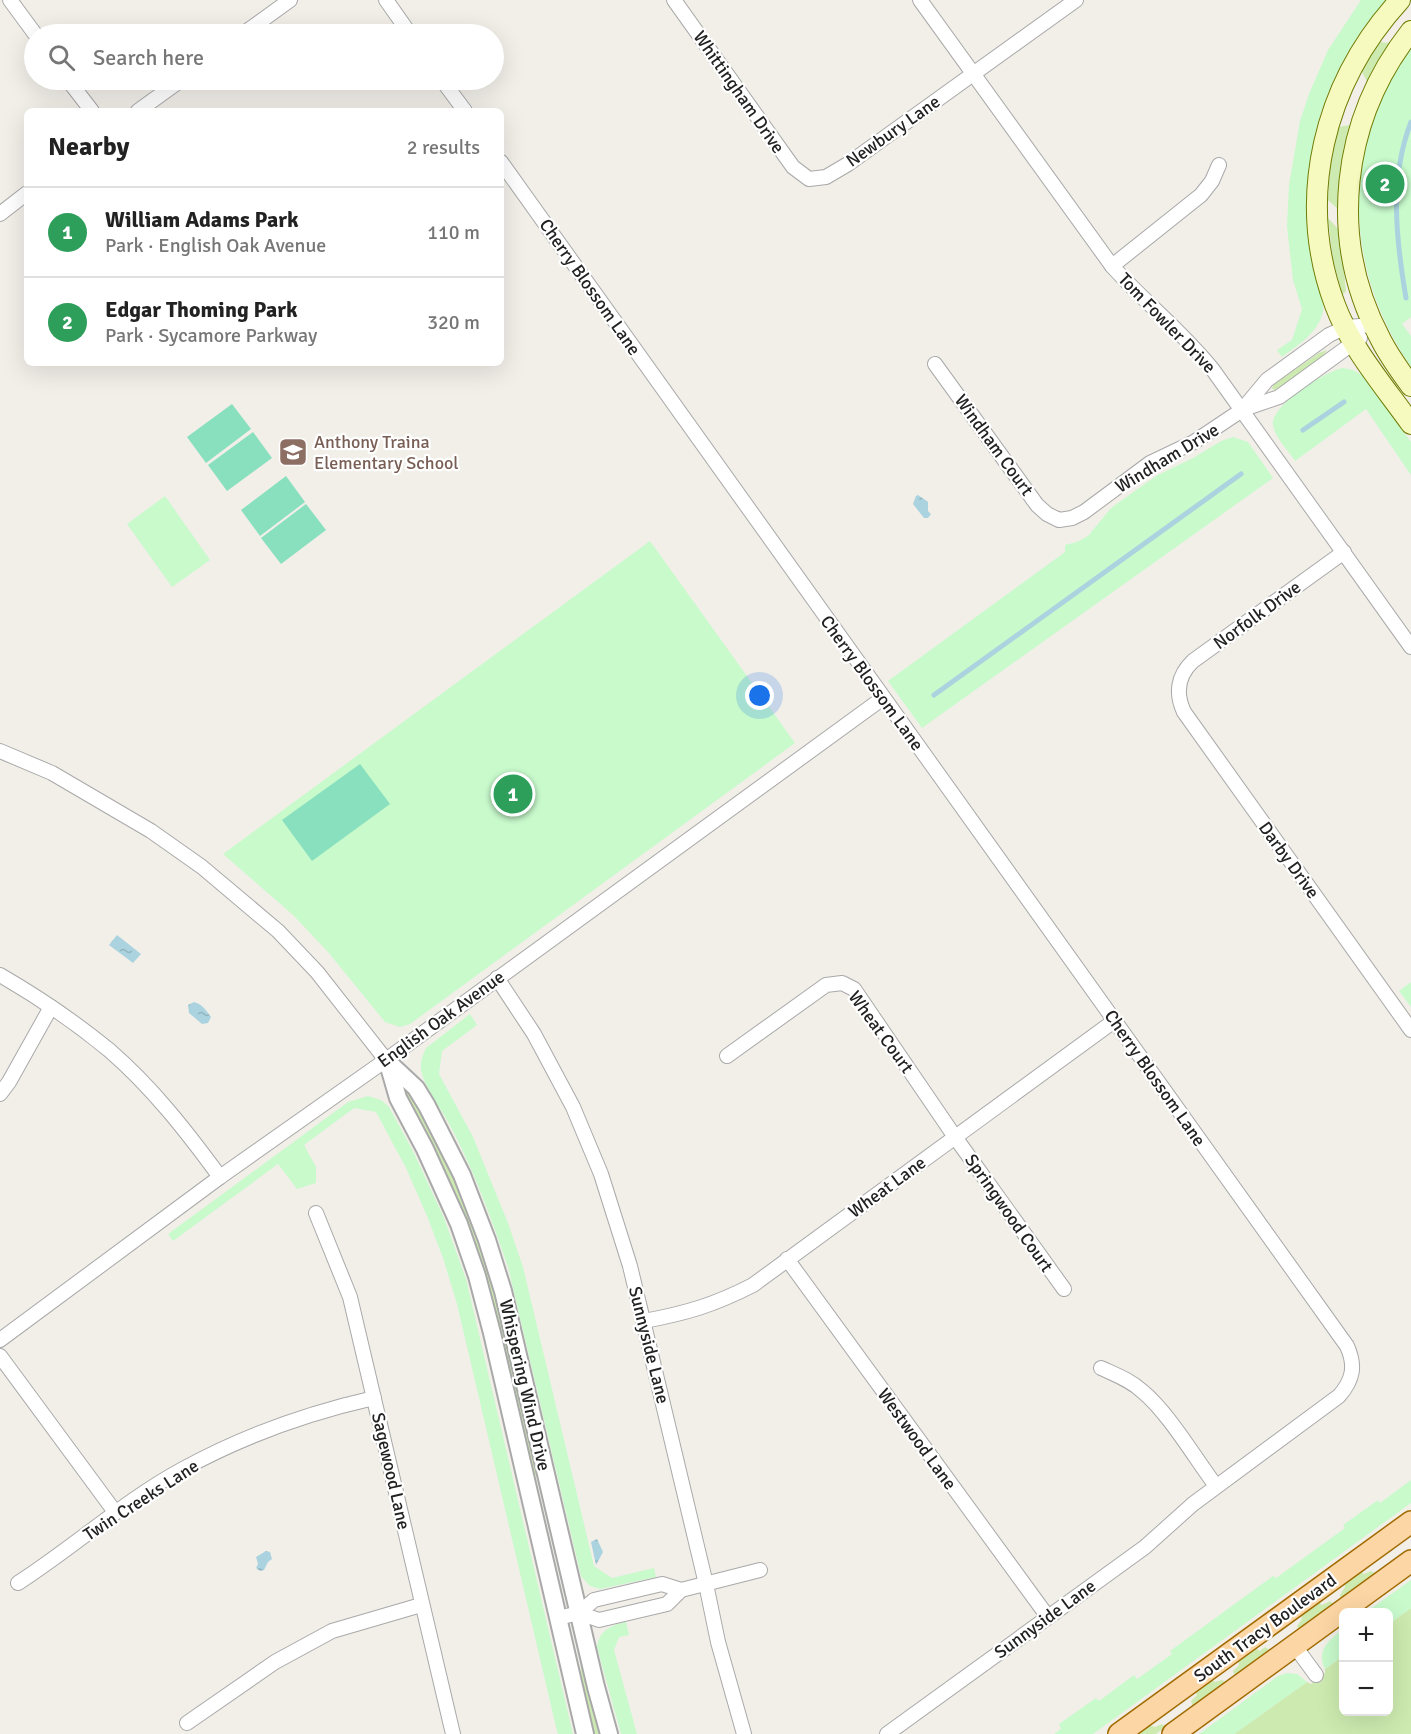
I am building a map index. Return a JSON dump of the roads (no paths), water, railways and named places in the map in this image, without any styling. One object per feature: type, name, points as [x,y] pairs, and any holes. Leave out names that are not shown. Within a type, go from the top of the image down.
[{"type":"main road","points":[[1400,0],[1374,32],[1343,84],[1331,113],[1318,184],[1318,224],[1321,251],[1335,306],[1350,335],[1411,423]]},
{"type":"main road","points":[[1411,31],[1394,52],[1367,104],[1350,164],[1348,197],[1349,228],[1359,286],[1386,349],[1411,386]]},
{"type":"main road","name":"South Tracy Boulevard","points":[[1119,1734],[1411,1522]]},
{"type":"main road","name":"South Tracy Boulevard","points":[[1173,1734],[1411,1561]]},
{"type":"street","points":[[10,0],[28,24]]},
{"type":"street","points":[[257,24],[290,0]]},
{"type":"street","points":[[386,0],[403,24]]},
{"type":"street","name":"Whittingham Drive","points":[[674,0],[793,167],[809,179]]},
{"type":"street","name":"Tom Fowler Drive","points":[[920,0],[1112,266],[1198,351],[1411,647]]},
{"type":"street","name":"Newbury Lane","points":[[809,179],[825,177],[848,164],[1076,0]]},
{"type":"street","points":[[76,90],[90,108]]},
{"type":"street","points":[[142,108],[167,90]]},
{"type":"street","points":[[449,90],[463,108]]},
{"type":"street","points":[[1112,266],[1201,195],[1212,181],[1219,165]]},
{"type":"street","name":"Cherry Blossom Lane","points":[[504,166],[1347,1346],[1353,1359],[1353,1372],[1348,1386],[1339,1396],[1216,1486]]},
{"type":"street","points":[[0,214],[24,196]]},
{"type":"street","name":"Windham Drive","points":[[1059,519],[1072,518],[1084,512],[1150,463],[1194,442],[1242,410],[1279,397],[1350,335],[1374,325]]},
{"type":"street","name":"Windham Drive","points":[[1242,410],[1267,380],[1329,335],[1350,335]]},
{"type":"street","name":"Windham Court","points":[[935,364],[1037,505],[1047,514],[1059,519]]},
{"type":"street","name":"Norfolk Drive","points":[[1179,685],[1181,676],[1193,661],[1344,552]]},
{"type":"street","name":"Darby Drive","points":[[1179,685],[1179,702],[1184,712],[1411,1030]]},
{"type":"street","name":"English Oak Avenue","points":[[0,1340],[220,1177],[386,1060],[883,698]]},
{"type":"street","name":"Whispering Wind Drive","points":[[0,751],[52,773],[151,831],[202,867],[286,939],[317,972],[386,1060],[416,1088],[462,1175],[488,1240],[503,1291],[609,1734]]},
{"type":"street","points":[[0,975],[51,1007],[109,1050],[152,1092],[220,1177]]},
{"type":"street","name":"Sunnyside Lane","points":[[497,978],[534,1034],[573,1107],[601,1174],[630,1266],[718,1642],[744,1734]]},
{"type":"street","name":"Wheat Court","points":[[727,1056],[826,985],[842,983],[854,989],[955,1137]]},
{"type":"street","points":[[0,1094],[51,1007]]},
{"type":"street","name":"Wheat Lane","points":[[644,1321],[683,1314],[722,1301],[753,1285],[1114,1021]]},
{"type":"street","name":"Whispering Wind Drive","points":[[386,1060],[398,1098],[443,1188],[477,1276],[585,1734]]},
{"type":"street","name":"Springwood Court","points":[[955,1137],[1064,1289]]},
{"type":"street","name":"Sagewood Lane","points":[[316,1213],[350,1297],[453,1734]]},
{"type":"street","name":"Westwood Lane","points":[[787,1259],[1048,1617]]},
{"type":"street","points":[[0,1356],[116,1512]]},
{"type":"street","points":[[1101,1368],[1124,1378],[1143,1391],[1159,1408],[1216,1486]]},
{"type":"street","name":"Twin Creeks Lane","points":[[18,1583],[116,1512],[182,1469],[254,1434],[375,1398]]},
{"type":"street","name":"Sunnyside Lane","points":[[887,1734],[1145,1547],[1216,1486]]},
{"type":"street","points":[[558,1618],[579,1613],[594,1600],[662,1584],[681,1590],[760,1570]]},
{"type":"street","points":[[579,1613],[599,1620],[667,1604],[681,1590]]},
{"type":"street","points":[[187,1723],[275,1662],[332,1631],[421,1605]]},
{"type":"street","points":[[1294,1646],[1316,1675]]},
{"type":"water","points":[[918,495],[928,502],[928,511],[931,514],[928,518],[924,518],[913,504]]},
{"type":"water","points":[[117,935],[141,954],[133,963],[109,945]]},
{"type":"water","points":[[194,1002],[202,1006],[211,1017],[208,1023],[202,1024],[189,1013],[188,1005]]},
{"type":"water","points":[[597,1539],[603,1552],[596,1565],[591,1542]]},
{"type":"water","points":[[266,1551],[270,1552],[272,1559],[264,1570],[260,1571],[256,1568],[258,1564],[256,1557]]},
{"type":"waterway","points":[[1406,298],[1397,231],[1397,187],[1404,144],[1411,122]]},
{"type":"waterway","points":[[1303,430],[1344,402]]},
{"type":"waterway","points":[[934,695],[1241,474]]},
{"type":"place","name":"Edgar Thoming Park","points":[[1385,184]]},
{"type":"place","name":"Anthony Traina Elementary School","points":[[293,452]]},
{"type":"place","name":"William Adams Park","points":[[513,794]]}]
